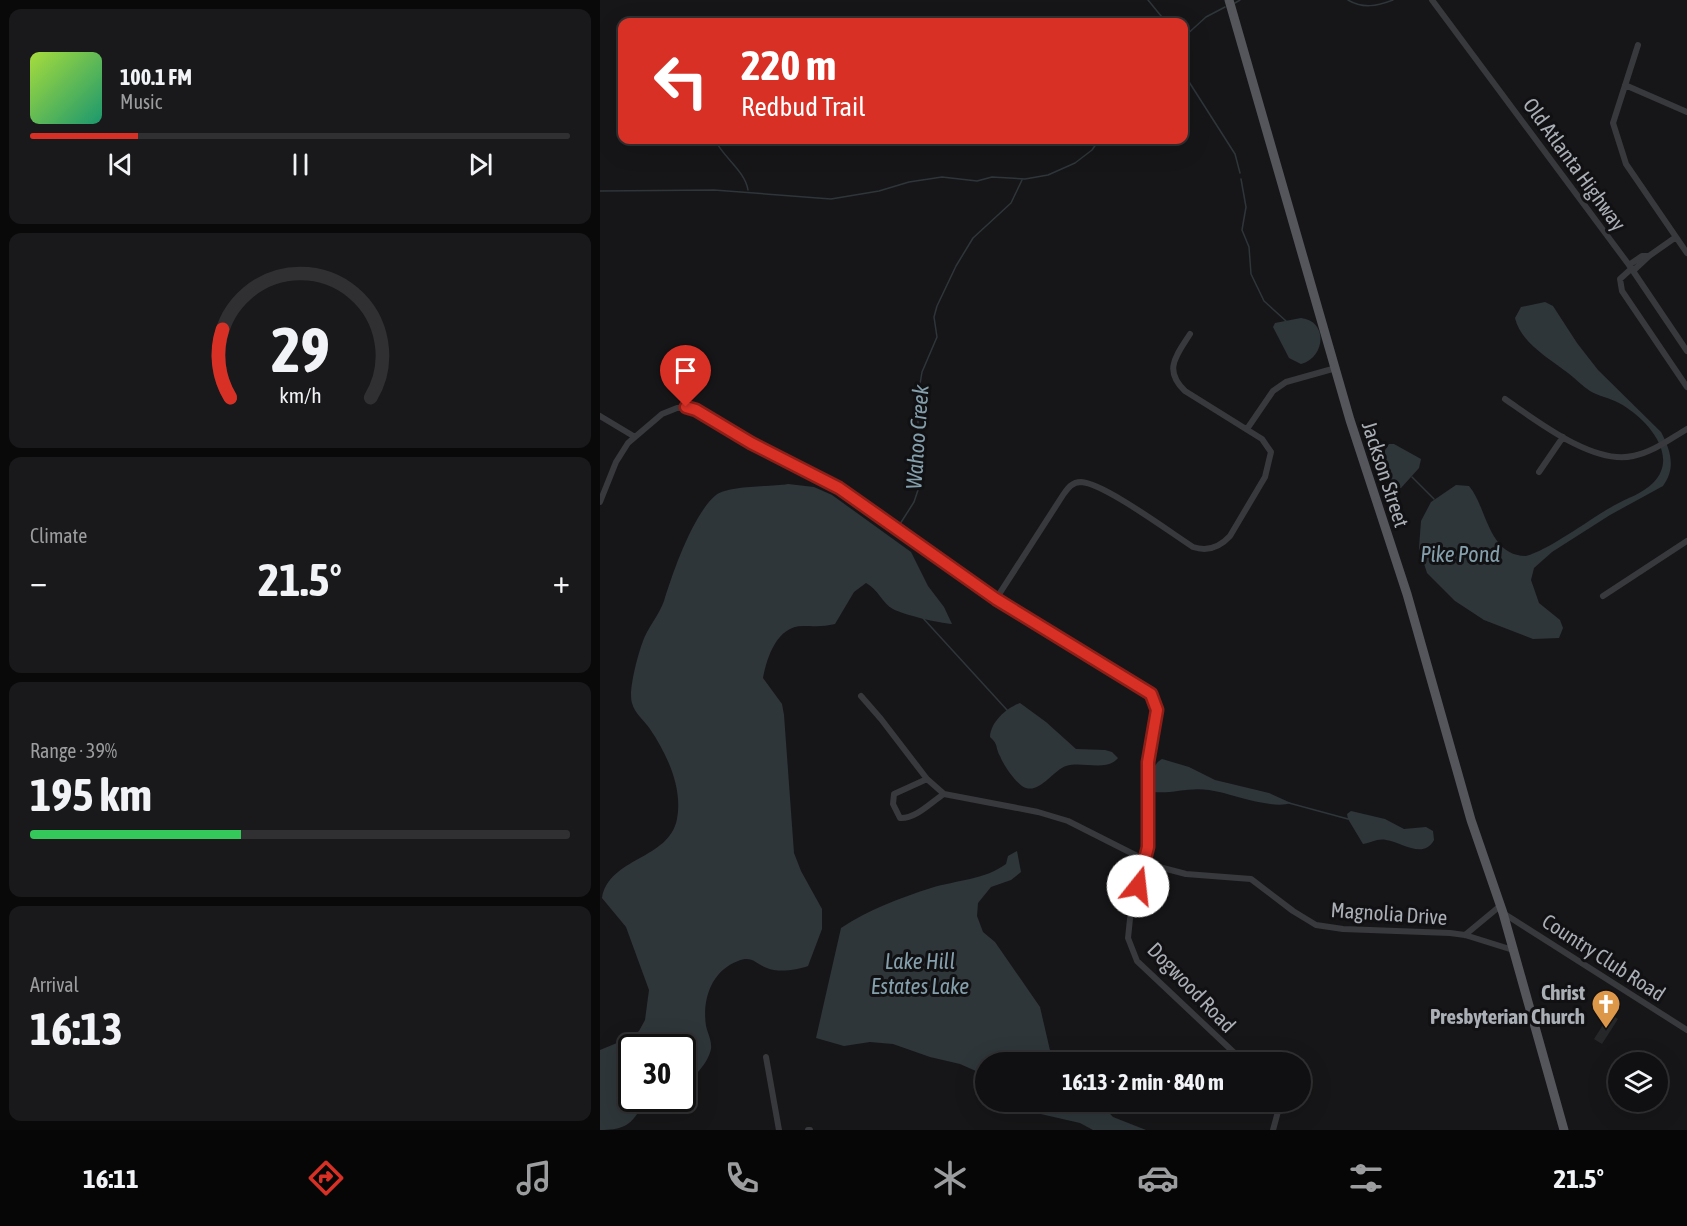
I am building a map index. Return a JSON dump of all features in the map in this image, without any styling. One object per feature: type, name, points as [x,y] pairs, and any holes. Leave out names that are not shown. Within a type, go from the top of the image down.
[{"type":"main road","name":"Jackson Street","points":[[1229,0],[1368,480],[1407,594],[1471,820],[1501,909],[1564,1130]]},
{"type":"street","name":"Old Atlanta Highway","points":[[1432,0],[1631,268],[1687,351]]},
{"type":"street","points":[[1638,45],[1613,123],[1626,164],[1687,253]]},
{"type":"street","points":[[1624,85],[1687,112]]},
{"type":"street","points":[[1676,237],[1649,256],[1642,256],[1620,279],[1622,291],[1687,387]]},
{"type":"street","points":[[996,599],[1063,495],[1074,483],[1081,482],[1101,489],[1193,547],[1209,549],[1225,543],[1265,477],[1270,461],[1269,446],[1247,429],[1185,391],[1174,381],[1172,372],[1176,357],[1190,334]]},
{"type":"street","points":[[1247,429],[1273,391],[1286,382],[1336,368]]},
{"type":"street","points":[[1505,399],[1563,437],[1597,453],[1622,457],[1653,450],[1687,429]]},
{"type":"street","name":"Dogwood Road","points":[[600,502],[616,462],[635,437],[662,414],[677,408],[690,407],[751,443],[839,488],[996,599],[1151,694],[1157,710],[1148,762],[1146,859],[1130,919],[1128,938],[1137,961],[1233,1052]]},
{"type":"street","points":[[600,416],[635,437]]},
{"type":"street","points":[[1539,472],[1563,437]]},
{"type":"street","points":[[1603,596],[1687,542]]},
{"type":"street","name":"Magnolia Drive","points":[[861,696],[927,780],[944,794],[1038,812],[1068,821],[1159,867],[1186,874],[1251,879],[1304,919],[1327,927],[1466,935],[1513,950]]},
{"type":"street","points":[[927,780],[894,794],[893,804],[900,818],[906,818],[920,811],[944,794]]},
{"type":"street","name":"Magnolia Drive","points":[[1466,935],[1501,909]]},
{"type":"street","name":"Country Club Road","points":[[1501,909],[1687,1030]]},
{"type":"street","points":[[766,1057],[779,1130]]},
{"type":"street","points":[[1273,1130],[1278,1112]]},
{"type":"water","name":"Pike Pond","points":[[1545,302],[1553,306],[1598,370],[1661,432],[1671,459],[1671,466],[1663,486],[1610,515],[1552,552],[1534,568],[1531,580],[1539,603],[1560,620],[1563,628],[1559,638],[1533,639],[1484,620],[1455,601],[1427,573],[1419,548],[1421,521],[1431,502],[1456,485],[1469,486],[1496,539],[1513,554],[1526,556],[1570,534],[1613,506],[1644,490],[1661,472],[1663,461],[1656,438],[1639,417],[1619,403],[1587,389],[1523,335],[1515,318],[1521,307]]},
{"type":"water","points":[[1301,318],[1316,326],[1320,332],[1320,340],[1315,355],[1301,364],[1289,358],[1273,327],[1275,323]]},
{"type":"water","points":[[1389,444],[1394,444],[1421,459],[1419,468],[1401,488],[1397,489],[1385,469],[1382,455]]},
{"type":"water","points":[[788,484],[814,487],[832,495],[911,552],[928,586],[944,607],[952,624],[905,614],[893,609],[866,583],[854,592],[835,624],[794,627],[786,631],[775,644],[767,661],[763,678],[782,704],[794,853],[822,909],[822,929],[808,966],[782,971],[743,959],[721,972],[710,987],[707,997],[705,1016],[711,1049],[707,1059],[696,1074],[696,1034],[635,1034],[645,1020],[649,990],[626,927],[602,898],[607,885],[616,874],[663,843],[672,832],[677,819],[678,795],[668,760],[632,703],[632,682],[645,636],[662,606],[685,544],[699,516],[716,495],[731,489]]},
{"type":"water","points":[[1020,703],[1046,722],[1076,749],[1105,750],[1112,752],[1118,758],[1101,765],[1066,766],[1040,786],[1028,788],[1022,786],[1007,768],[996,744],[990,737],[993,726],[1000,716]]},
{"type":"water","points":[[1162,759],[1189,767],[1215,780],[1269,793],[1291,803],[1283,805],[1262,803],[1201,789],[1154,792],[1152,773]]},
{"type":"water","points":[[1351,811],[1385,819],[1404,829],[1426,827],[1433,831],[1434,840],[1424,849],[1383,840],[1363,844],[1348,819],[1347,814]]},
{"type":"water","name":"Lake Hill Estates Lake","points":[[1017,851],[1021,872],[1011,880],[991,887],[978,903],[977,916],[983,932],[995,942],[1040,1007],[1050,1052],[975,1052],[975,1071],[893,1044],[870,1042],[844,1046],[816,1038],[841,928],[873,910],[908,896],[989,873],[1006,864],[1008,856]]},
{"type":"water","points":[[618,1043],[618,1112],[639,1112],[623,1127],[600,1130],[600,1050]]},
{"type":"water","points":[[1032,1112],[1108,1112],[1113,1117],[1146,1130],[1093,1130],[1080,1123]]},
{"type":"building","name":"Christ Presbyterian Church","points":[[1610,1014],[1618,1019],[1602,1044],[1594,1039]]},
{"type":"waterway","points":[[1148,0],[1163,18]]},
{"type":"waterway","name":"Wahoo Creek","points":[[1235,3],[1240,0]]},
{"type":"waterway","name":"Wahoo Creek","points":[[1348,0],[1359,5],[1370,6],[1393,0]]},
{"type":"waterway","name":"Wahoo Creek","points":[[1188,33],[1206,17],[1225,7]]},
{"type":"waterway","points":[[1188,80],[1235,154],[1240,173]]},
{"type":"waterway","points":[[718,144],[743,177],[748,190]]},
{"type":"waterway","points":[[600,191],[714,190],[831,199],[942,177],[977,181],[992,177],[1025,179],[1048,175],[1075,163],[1096,144]]},
{"type":"waterway","points":[[1241,179],[1246,207],[1242,230],[1249,247],[1251,274],[1264,301],[1286,321]]},
{"type":"waterway","name":"Wahoo Creek","points":[[900,524],[914,502],[918,490],[918,396],[922,372],[937,337],[934,317],[937,306],[956,266],[973,238],[1011,203],[1022,180]]},
{"type":"waterway","points":[[1412,477],[1434,499]]},
{"type":"waterway","points":[[922,617],[1007,710]]},
{"type":"waterway","points":[[1289,803],[1348,819]]},
{"type":"place","name":"Christ Presbyterian Church","points":[[1606,1030]]},
{"type":"route","points":[[686,407],[696,410],[751,443],[839,488],[996,599],[1151,694],[1157,710],[1148,762],[1146,795],[1148,847],[1138,886]]}]
